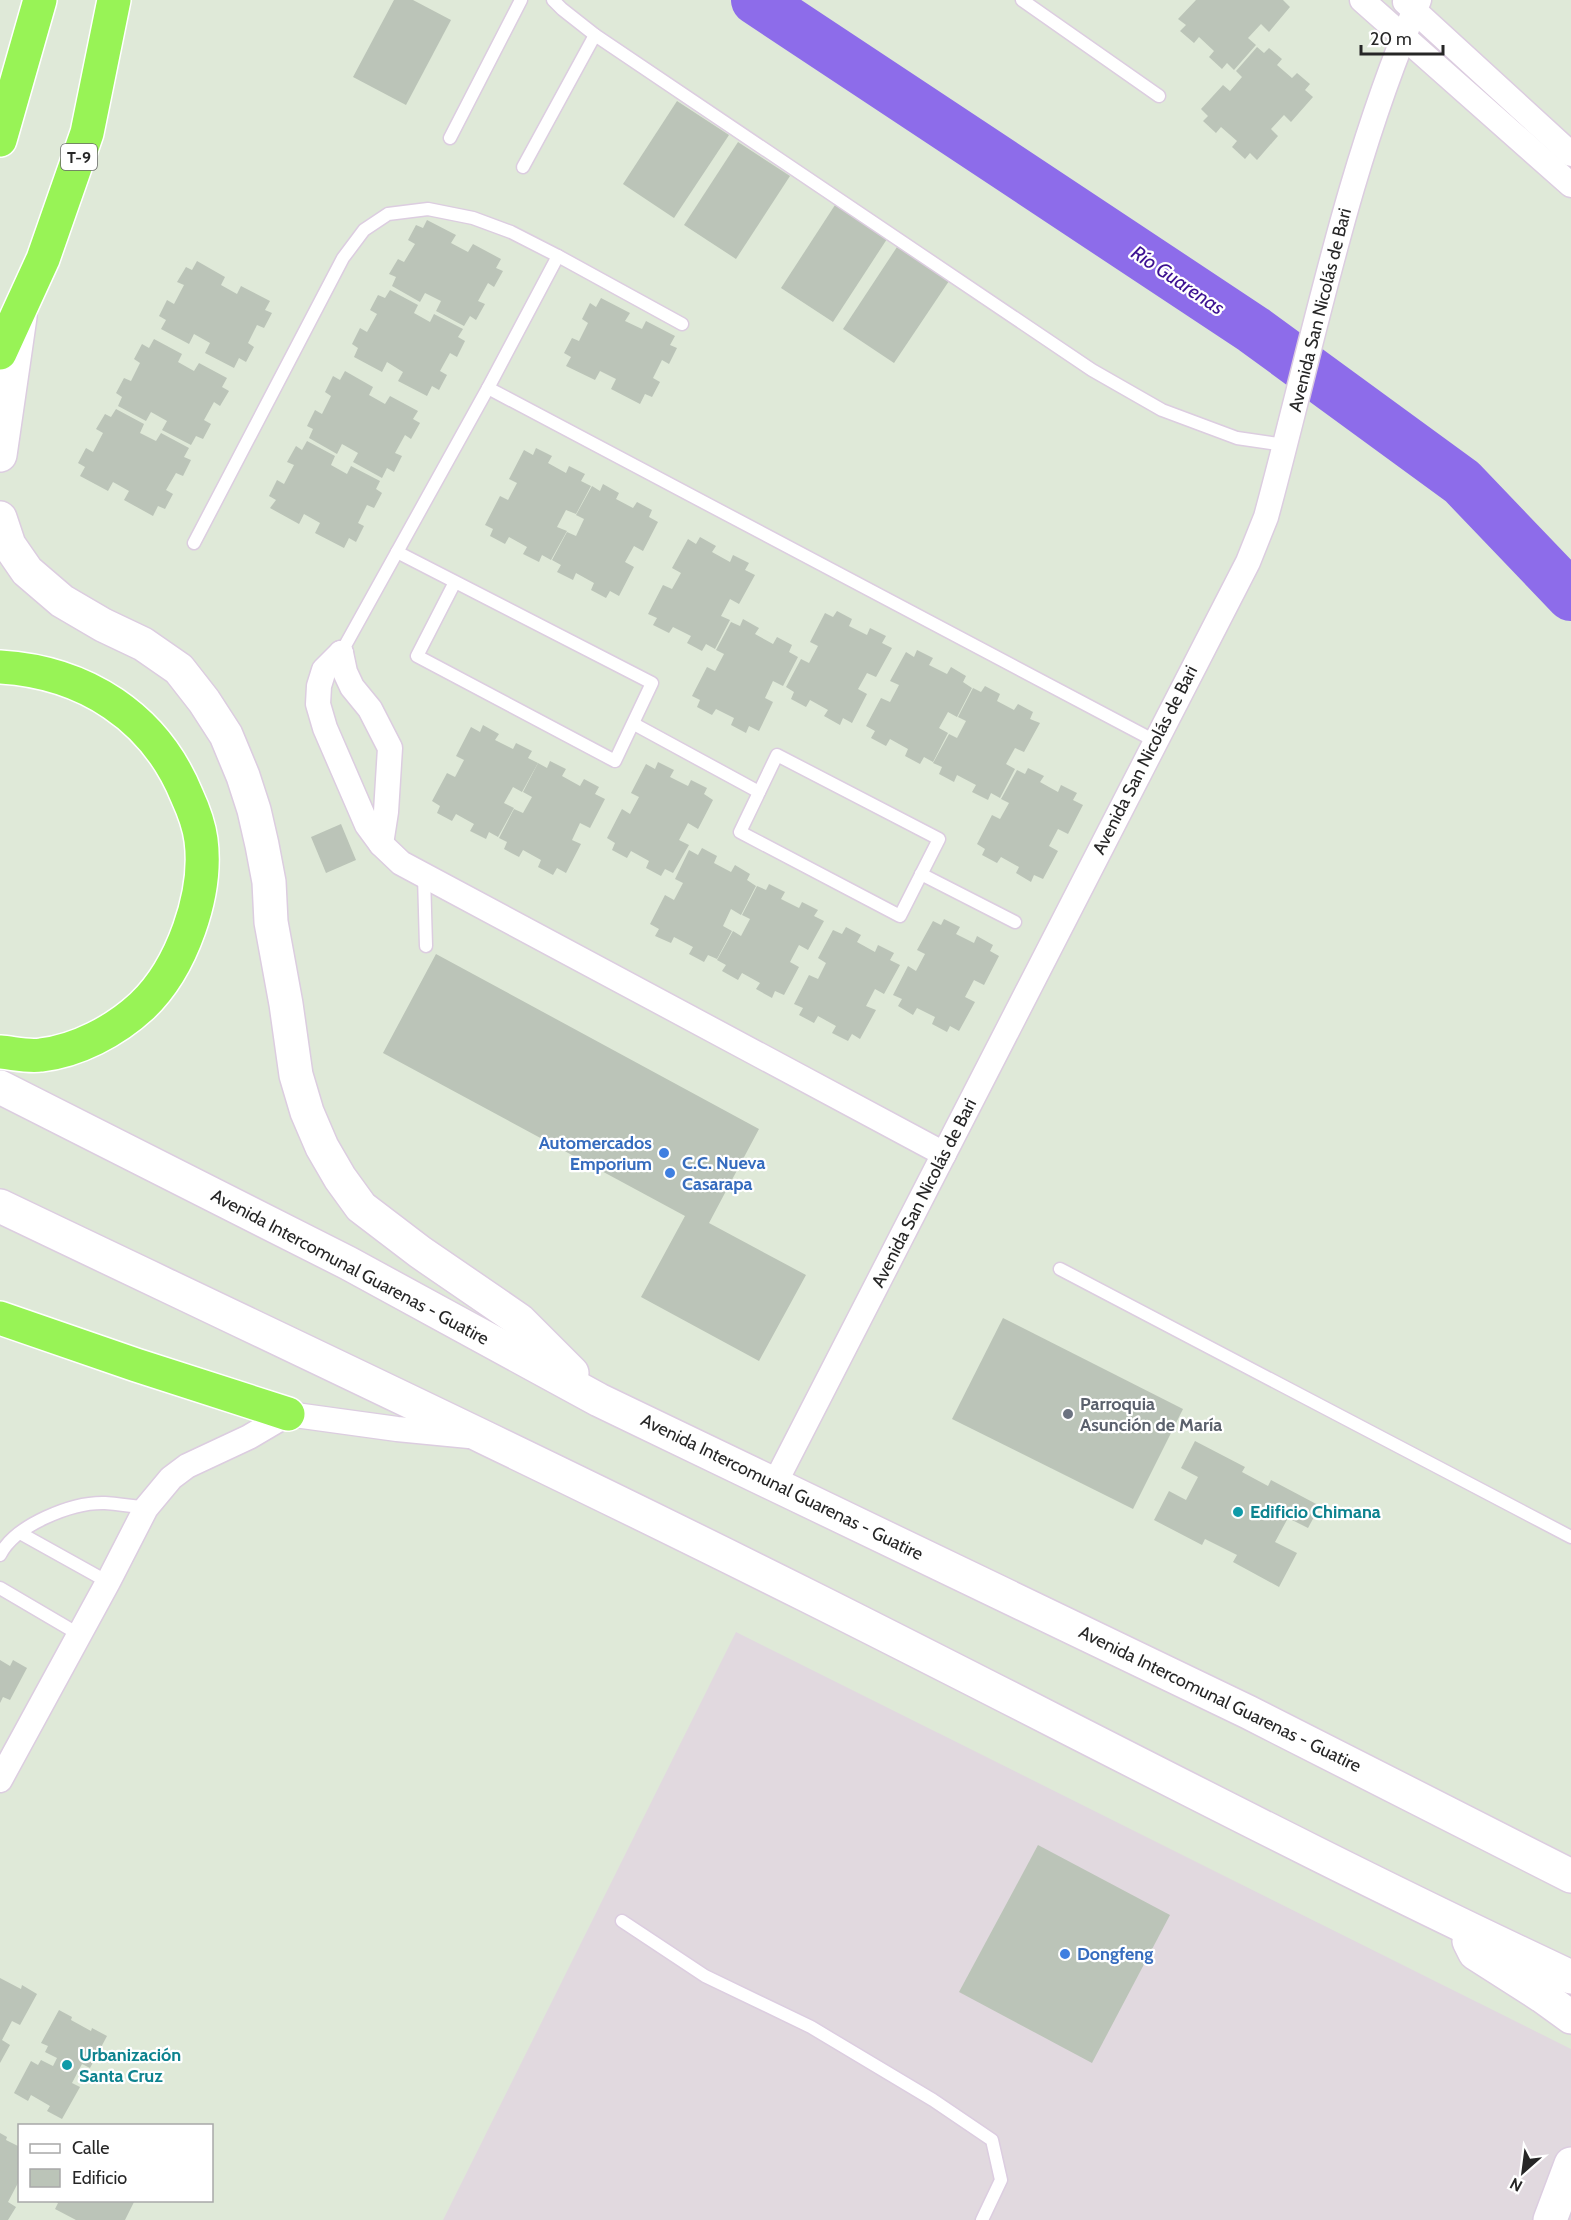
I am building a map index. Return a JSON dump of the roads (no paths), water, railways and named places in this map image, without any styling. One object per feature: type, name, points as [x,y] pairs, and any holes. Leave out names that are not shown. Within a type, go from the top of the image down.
[{"type":"highway","points":[[0,140],[40,0]]},
{"type":"highway","name":"T-9","points":[[0,353],[43,259],[87,133],[114,0]]},
{"type":"highway","points":[[0,667],[22,668],[59,677],[94,692],[139,722],[178,774],[191,804],[201,839],[201,878],[195,912],[179,952],[164,980],[142,1006],[113,1027],[77,1046],[39,1055],[0,1052]]},
{"type":"highway","points":[[0,1318],[288,1414]]},
{"type":"main road","points":[[0,455],[21,308]]},
{"type":"main road","points":[[0,518],[9,545],[27,571],[62,601],[103,625],[143,644],[179,669],[204,701],[226,735],[254,810],[264,855],[269,882],[271,922],[296,1075],[307,1113],[322,1147],[340,1178],[361,1207],[420,1252],[519,1320],[599,1400]]},
{"type":"main road","name":"Avenida Intercomunal Guarenas - Guatire","points":[[0,1087],[348,1263],[599,1400],[1248,1712],[1571,1876]]},
{"type":"main road","points":[[0,1206],[487,1438],[807,1596],[1276,1833],[1571,1977]]},
{"type":"main road","points":[[1460,1923],[1475,1953],[1571,2017]]},
{"type":"main road","points":[[1551,2220],[1571,2164]]},
{"type":"street","points":[[1362,0],[1571,185]]},
{"type":"street","points":[[1412,3],[1571,154]]},
{"type":"street","name":"Avenida San Nicolás de Bari","points":[[775,1483],[1248,562],[1266,517],[1279,470],[1343,214],[1412,3]]},
{"type":"street","points":[[341,653],[324,670],[319,686],[318,704],[325,728],[367,825],[381,844],[401,863],[944,1154]]},
{"type":"street","points":[[341,653],[345,672],[352,687],[370,709],[390,748],[381,844]]},
{"type":"street","points":[[0,1780],[80,1635],[146,1508],[171,1478],[187,1466],[249,1437],[288,1414],[397,1429],[487,1438]]},
{"type":"lane","points":[[450,138],[522,0]]},
{"type":"lane","points":[[553,0],[595,35],[1092,370],[1162,410],[1237,438],[1285,445]]},
{"type":"lane","points":[[1022,0],[1159,96]]},
{"type":"lane","points":[[523,167],[595,35]]},
{"type":"lane","points":[[194,543],[343,258],[364,230],[388,214],[428,210],[473,218],[511,232],[682,324]]},
{"type":"lane","points":[[341,653],[488,388],[558,256]]},
{"type":"lane","points":[[488,388],[1155,741]]},
{"type":"lane","points":[[397,552],[652,683],[615,761],[417,656],[455,582]]},
{"type":"lane","points":[[634,724],[759,792]]},
{"type":"lane","points":[[777,755],[939,839],[900,916],[740,832],[759,792],[777,755]]},
{"type":"lane","points":[[921,874],[1015,922]]},
{"type":"lane","points":[[424,876],[426,946]]},
{"type":"lane","points":[[1060,1269],[1571,1537]]},
{"type":"lane","points":[[0,1555],[20,1533],[55,1513],[87,1504],[104,1503],[146,1508]]},
{"type":"lane","points":[[20,1533],[108,1582]]},
{"type":"lane","points":[[0,1588],[80,1635]]},
{"type":"lane","points":[[622,1921],[705,1976],[811,2027],[933,2100],[992,2140],[1001,2180],[981,2220]]},
{"type":"waterway","name":"Río Guarenas","points":[[756,0],[1254,330],[1462,482],[1571,596]]},
{"type":"place","name":"Automercados Emporium","points":[[664,1153]]},
{"type":"place","name":"C.C. Nueva Casarapa","points":[[670,1173]]},
{"type":"place","name":"Parroquia Asunción de María","points":[[1068,1414]]},
{"type":"place","name":"Edificio Chimana","points":[[1238,1512]]},
{"type":"place","name":"Dongfeng","points":[[1065,1954]]},
{"type":"place","name":"Urbanización Santa Cruz","points":[[67,2065]]}]
